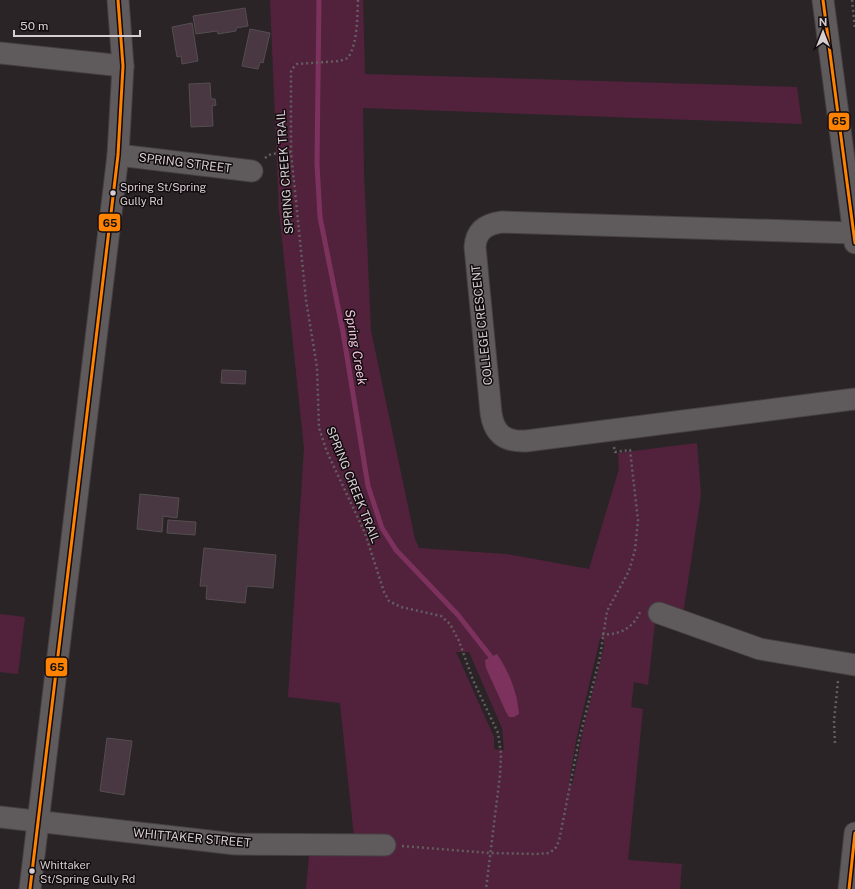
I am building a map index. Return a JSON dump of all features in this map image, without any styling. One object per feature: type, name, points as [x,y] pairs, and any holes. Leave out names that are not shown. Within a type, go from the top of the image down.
[{"type":"street","points":[[30,889],[118,155],[123,66],[118,0]]},
{"type":"street","points":[[823,0],[854,238]]},
{"type":"street","points":[[0,53],[123,66]]},
{"type":"street","name":"SPRING STREET","points":[[118,155],[252,171]]},
{"type":"street","name":"COLLEGE CRESCENT","points":[[854,238],[511,222],[491,224],[482,229],[475,242],[475,258],[491,413],[496,431],[507,440],[519,442],[855,399]]},
{"type":"street","points":[[659,613],[760,649],[847,671]]},
{"type":"street","name":"WHITTAKER STREET","points":[[0,817],[235,844],[385,845]]},
{"type":"street","points":[[849,889],[855,833]]},
{"type":"path","name":"SPRING CREEK TRAIL","points":[[358,0],[355,37],[350,54],[346,60],[302,63],[294,66],[290,74],[291,152],[306,300],[317,367],[319,428],[327,452],[365,532],[384,592],[389,601],[401,607],[441,616],[450,624],[460,641],[473,680],[498,732],[501,754],[500,775],[486,889]]},
{"type":"path","points":[[852,0],[855,29]]},
{"type":"path","points":[[252,171],[269,155],[291,152]]},
{"type":"path","points":[[385,845],[490,853],[538,854],[549,853],[555,849],[560,841],[580,740],[600,657],[602,634],[609,606],[632,565],[636,546],[637,512],[630,450],[615,452],[613,430]]},
{"type":"path","points":[[602,634],[617,633],[630,627],[634,623],[640,610],[659,613]]},
{"type":"path","points":[[834,743],[834,721],[847,671]]},
{"type":"shaded area","points":[[270,0],[363,0],[365,74],[797,87],[802,124],[363,108],[364,173],[371,331],[415,539],[419,548],[506,554],[589,569],[619,469],[618,453],[697,443],[701,495],[683,614],[657,604],[648,685],[634,682],[631,707],[643,709],[628,860],[682,864],[680,889],[306,889],[309,855],[356,856],[340,703],[288,697],[304,448],[279,211]],"holes":[[[600,638],[604,639],[604,647],[584,726],[572,786],[569,784],[576,741]],[[456,652],[469,652],[502,728],[504,750],[494,749],[494,737]]]},
{"type":"shaded area","points":[[0,614],[25,617],[18,674],[0,672]]},
{"type":"shaded area","points":[[497,654],[509,675],[514,690],[519,714],[514,717],[509,717],[506,712],[486,668],[485,660]]},
{"type":"building","points":[[245,8],[248,26],[236,28],[236,31],[218,34],[217,31],[196,34],[193,16]]},
{"type":"building","points":[[192,23],[198,61],[182,64],[181,56],[177,57],[172,27]]},
{"type":"building","points":[[250,29],[270,33],[263,63],[260,62],[258,69],[242,66]]},
{"type":"building","points":[[210,83],[211,99],[215,99],[216,105],[212,106],[213,126],[191,127],[189,84]]},
{"type":"building","points":[[222,370],[246,371],[245,384],[221,383]]},
{"type":"building","points":[[140,494],[179,498],[177,518],[163,516],[162,532],[137,529]]},
{"type":"building","points":[[168,520],[196,522],[195,535],[167,533]]},
{"type":"building","points":[[204,548],[276,555],[273,588],[247,586],[245,603],[206,599],[207,586],[200,586]]},
{"type":"building","points":[[107,738],[132,741],[124,795],[100,791]]},
{"type":"waterway","name":"Spring Creek","points":[[319,0],[317,164],[320,217],[343,332],[368,486],[382,528],[396,550],[458,615],[491,657]]},
{"type":"transit line","name":"65","points":[[30,889],[118,155],[123,66],[118,0]]},
{"type":"transit line","name":"65","points":[[823,0],[855,243]]},
{"type":"transit line","name":"65","points":[[849,889],[855,833]]},
{"type":"place","name":"Spring St/Spring Gully Rd","points":[[113,193]]},
{"type":"place","name":"Whittaker St/Spring Gully Rd","points":[[32,871]]}]
